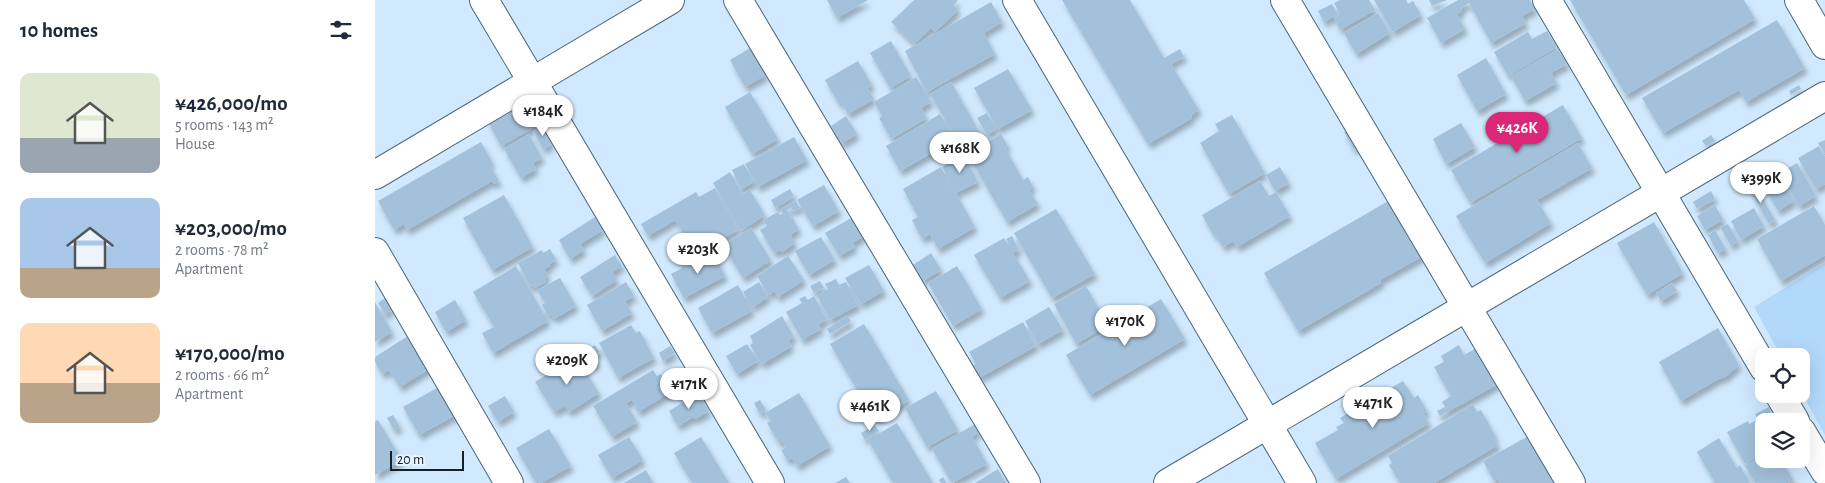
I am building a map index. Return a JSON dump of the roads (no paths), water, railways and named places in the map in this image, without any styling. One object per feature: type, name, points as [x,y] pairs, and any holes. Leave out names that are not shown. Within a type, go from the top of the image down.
[{"type":"street","points":[[484,0],[770,483]]},
{"type":"street","points":[[375,175],[670,0]]},
{"type":"street","points":[[738,0],[1026,483]]},
{"type":"street","points":[[1017,0],[1302,483]]},
{"type":"street","points":[[1285,0],[1571,483]]},
{"type":"street","points":[[1547,0],[1755,353]]},
{"type":"street","points":[[1799,0],[1825,45]]},
{"type":"street","points":[[1168,483],[1825,96]]},
{"type":"street","points":[[375,252],[509,483]]},
{"type":"street","points":[[1810,446],[1825,471]]}]
